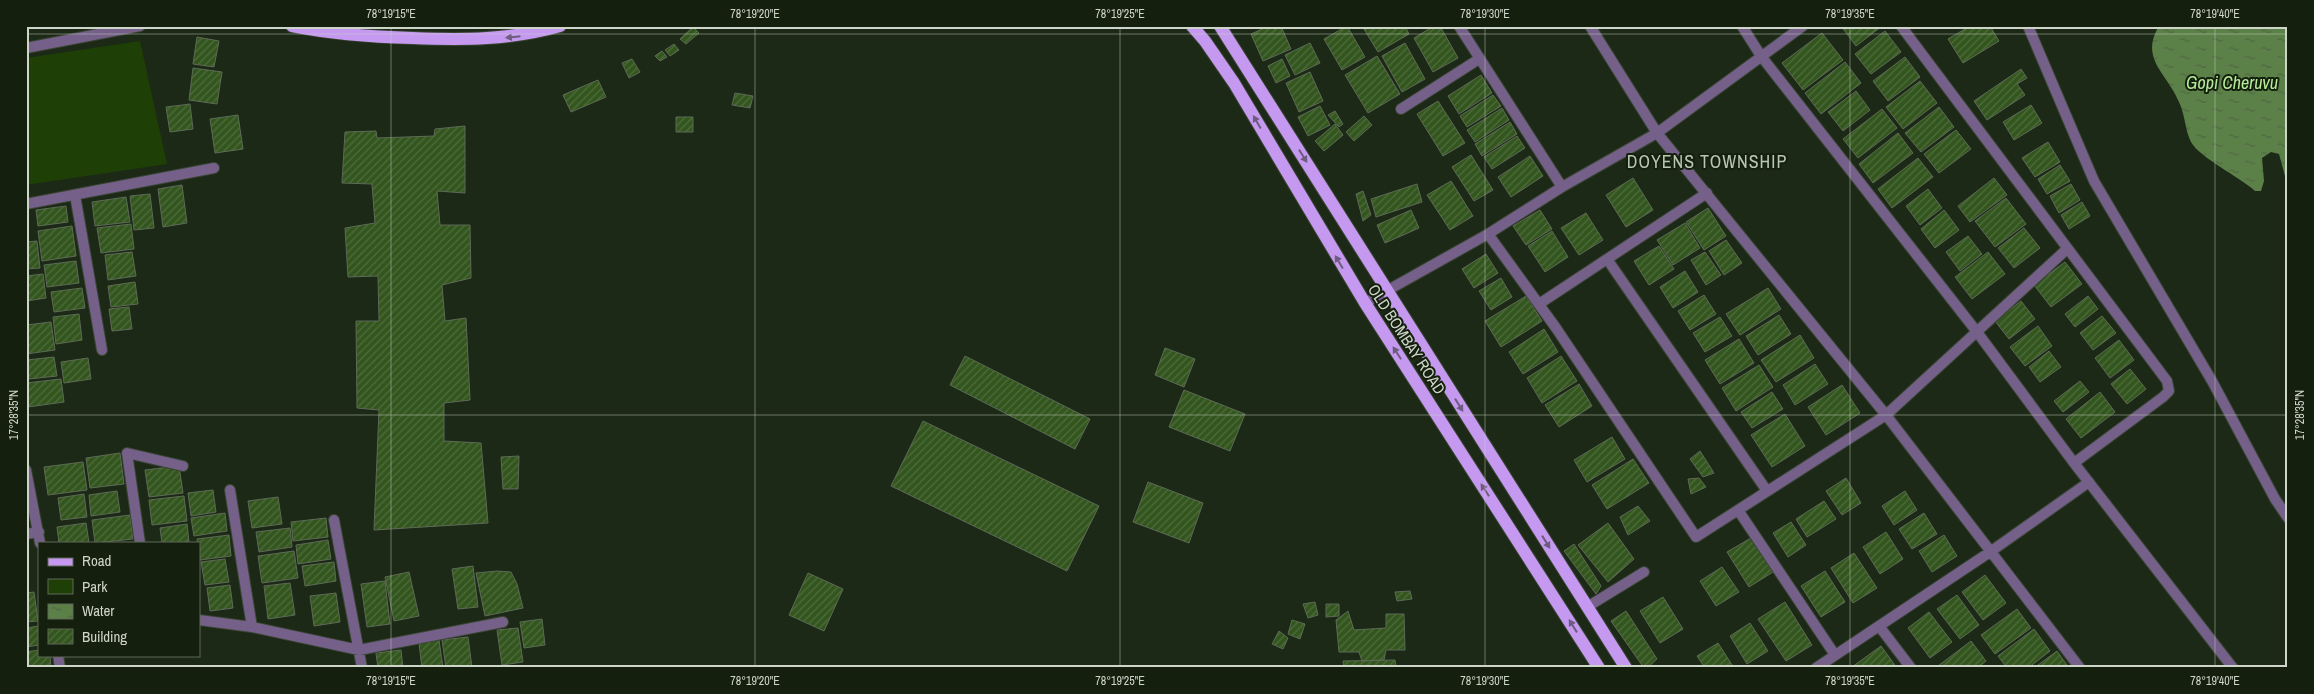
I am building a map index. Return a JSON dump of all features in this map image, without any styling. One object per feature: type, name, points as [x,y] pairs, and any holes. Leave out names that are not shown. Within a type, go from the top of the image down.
[{"type":"main road","points":[[292,26],[367,36],[456,40],[525,36],[560,26]]},
{"type":"main road","name":"OLD BOMBAY ROAD","points":[[1192,26],[1234,82],[1364,303],[1599,668]]},
{"type":"main road","name":"OLD BOMBAY ROAD","points":[[1226,29],[1387,290],[1626,668]]},
{"type":"street","points":[[26,48],[140,26]]},
{"type":"street","points":[[1459,26],[1562,186]]},
{"type":"street","points":[[1590,26],[1657,133],[1707,192],[1886,415],[2080,668]]},
{"type":"street","points":[[1742,26],[1761,56],[1977,332],[2074,463],[2233,668]]},
{"type":"street","points":[[1364,303],[1488,234],[1562,186],[1657,133],[1803,26]]},
{"type":"street","points":[[1901,26],[2167,381],[2169,391],[2074,463]]},
{"type":"street","points":[[2028,26],[2094,180],[2212,381],[2275,499],[2288,518]]},
{"type":"street","points":[[1401,108],[1479,59]]},
{"type":"street","points":[[26,204],[214,168]]},
{"type":"street","points":[[1539,304],[1707,192]]},
{"type":"street","points":[[75,195],[102,350]]},
{"type":"street","points":[[1488,234],[1539,304],[1696,537],[1886,415],[2067,249]]},
{"type":"street","points":[[1607,258],[1767,491]]},
{"type":"street","points":[[140,542],[127,453],[183,466]]},
{"type":"street","points":[[26,470],[40,542]]},
{"type":"street","points":[[1816,668],[1990,552],[2089,482]]},
{"type":"street","points":[[230,490],[252,627]]},
{"type":"street","points":[[1738,510],[1836,655]]},
{"type":"street","points":[[334,520],[362,668]]},
{"type":"street","points":[[26,534],[39,532]]},
{"type":"street","points":[[1587,608],[1644,572]]},
{"type":"street","points":[[200,620],[252,627],[359,650],[503,622]]},
{"type":"street","points":[[1879,626],[1911,668]]},
{"type":"green space","points":[[140,41],[167,164],[26,185],[26,58]]},
{"type":"water","name":"Gopi Cheruvu","points":[[2159,26],[2288,26],[2288,187],[2279,154],[2271,152],[2262,158],[2264,181],[2261,191],[2255,191],[2211,161],[2191,142],[2179,102],[2157,66],[2154,57],[2152,48]]},
{"type":"building","points":[[1269,26],[1281,26],[1291,49],[1263,61],[1251,34]]},
{"type":"building","points":[[1347,26],[1365,57],[1342,70],[1324,39]]},
{"type":"building","points":[[1362,26],[1405,26],[1409,34],[1378,52]]},
{"type":"building","points":[[1434,26],[1440,26],[1458,58],[1433,72],[1414,38]]},
{"type":"building","points":[[1841,26],[1882,26],[1856,46]]},
{"type":"building","points":[[1970,26],[1990,26],[1999,41],[1963,63],[1948,39]]},
{"type":"building","points":[[693,27],[699,33],[686,44],[680,39]]},
{"type":"building","points":[[1885,31],[1901,52],[1871,74],[1855,54]]},
{"type":"building","points":[[1822,33],[1843,60],[1803,90],[1782,63]]},
{"type":"building","points":[[197,37],[219,41],[214,67],[193,64]]},
{"type":"building","points":[[1310,43],[1320,63],[1295,75],[1285,55]]},
{"type":"building","points":[[1405,43],[1425,79],[1402,92],[1382,56]]},
{"type":"building","points":[[674,44],[679,50],[670,56],[665,50]]},
{"type":"building","points":[[662,51],[667,57],[660,61],[655,56]]},
{"type":"building","points":[[1377,56],[1400,94],[1368,113],[1345,75]]},
{"type":"building","points":[[1905,57],[1920,77],[1888,101],[1873,81]]},
{"type":"building","points":[[632,59],[640,72],[629,78],[622,63]]},
{"type":"building","points":[[1282,59],[1290,76],[1276,83],[1268,66]]},
{"type":"building","points":[[1845,62],[1861,83],[1821,114],[1805,93]]},
{"type":"building","points":[[193,68],[222,72],[217,104],[189,100]]},
{"type":"building","points":[[2021,69],[2027,78],[2017,84],[2025,95],[1987,120],[1974,101]]},
{"type":"building","points":[[1310,72],[1323,101],[1299,112],[1286,83]]},
{"type":"building","points":[[1481,75],[1492,93],[1459,114],[1448,96]]},
{"type":"building","points":[[598,80],[606,97],[571,112],[563,95]]},
{"type":"building","points":[[1920,81],[1937,103],[1903,129],[1886,107]]},
{"type":"building","points":[[1856,91],[1870,110],[1843,131],[1828,112]]},
{"type":"building","points":[[735,93],[753,96],[750,108],[732,105]]},
{"type":"building","points":[[1493,95],[1501,106],[1467,127],[1460,116]]},
{"type":"building","points":[[1438,101],[1465,143],[1443,156],[1417,114]]},
{"type":"building","points":[[190,104],[193,129],[170,132],[166,107]]},
{"type":"building","points":[[2031,105],[2042,123],[2014,140],[2003,122]]},
{"type":"building","points":[[1320,106],[1330,125],[1308,136],[1298,117]]},
{"type":"building","points":[[1939,107],[1954,127],[1921,152],[1905,133]]},
{"type":"building","points":[[1502,108],[1509,120],[1475,142],[1467,130]]},
{"type":"building","points":[[1882,109],[1897,128],[1858,158],[1843,139]]},
{"type":"building","points":[[1335,111],[1343,124],[1339,127],[1328,115]]},
{"type":"building","points":[[238,115],[243,149],[215,153],[210,119]]},
{"type":"building","points":[[1364,116],[1372,125],[1354,141],[1346,132]]},
{"type":"building","points":[[676,117],[693,117],[693,132],[676,132]]},
{"type":"building","points":[[1510,122],[1517,134],[1482,156],[1475,144]]},
{"type":"building","points":[[1335,124],[1343,135],[1324,151],[1315,141]]},
{"type":"building","points":[[465,126],[465,193],[437,191],[440,225],[470,225],[471,278],[442,285],[445,321],[466,318],[470,400],[444,403],[444,441],[481,443],[488,523],[374,530],[379,410],[357,408],[356,321],[379,321],[378,276],[348,277],[345,228],[375,223],[372,184],[342,183],[345,132],[376,131],[377,138],[434,136],[435,129]]},
{"type":"building","points":[[1956,130],[1971,149],[1939,173],[1924,154]]},
{"type":"building","points":[[1898,133],[1913,153],[1873,183],[1859,164]]},
{"type":"building","points":[[1517,136],[1525,148],[1492,169],[1484,157]]},
{"type":"building","points":[[2048,142],[2060,162],[2035,177],[2022,158]]},
{"type":"building","points":[[1471,155],[1493,190],[1474,201],[1452,167]]},
{"type":"building","points":[[1530,156],[1543,176],[1511,197],[1498,177]]},
{"type":"building","points":[[1918,158],[1933,177],[1892,208],[1878,189]]},
{"type":"building","points":[[2060,165],[2070,181],[2047,194],[2038,179]]},
{"type":"building","points":[[1633,178],[1653,210],[1626,227],[1606,195]]},
{"type":"building","points":[[1994,178],[2007,195],[1970,222],[1958,206]]},
{"type":"building","points":[[1451,181],[1473,216],[1450,230],[1427,195]]},
{"type":"building","points":[[1417,184],[1422,202],[1376,217],[1371,199]]},
{"type":"building","points":[[2071,184],[2080,200],[2059,213],[2050,196]]},
{"type":"building","points":[[182,185],[187,223],[163,227],[158,189]]},
{"type":"building","points":[[1928,189],[1942,208],[1920,225],[1906,206]]},
{"type":"building","points":[[1363,191],[1371,215],[1363,221],[1356,194]]},
{"type":"building","points":[[150,194],[154,228],[134,230],[130,196]]},
{"type":"building","points":[[126,197],[130,222],[95,226],[92,202]]},
{"type":"building","points":[[2006,198],[2026,224],[1995,247],[1975,221]]},
{"type":"building","points":[[2082,202],[2090,216],[2069,229],[2061,215]]},
{"type":"building","points":[[66,206],[68,222],[38,226],[36,210]]},
{"type":"building","points":[[1708,208],[1726,236],[1704,250],[1686,222]]},
{"type":"building","points":[[1411,210],[1419,228],[1385,243],[1377,225]]},
{"type":"building","points":[[1540,210],[1552,229],[1526,245],[1513,226]]},
{"type":"building","points":[[1944,210],[1959,230],[1935,248],[1921,229]]},
{"type":"building","points":[[1586,213],[1603,240],[1579,255],[1561,228]]},
{"type":"building","points":[[1685,223],[1700,248],[1673,265],[1657,240]]},
{"type":"building","points":[[131,224],[134,249],[101,253],[97,228]]},
{"type":"building","points":[[72,226],[76,256],[42,261],[38,231]]},
{"type":"building","points":[[2024,228],[2040,248],[2014,268],[1998,248]]},
{"type":"building","points":[[1552,231],[1568,257],[1545,272],[1528,246]]},
{"type":"building","points":[[1968,236],[1982,254],[1960,271],[1946,252]]},
{"type":"building","points":[[1726,240],[1742,263],[1724,275],[1709,251]]},
{"type":"building","points":[[37,241],[40,268],[26,269],[26,242]]},
{"type":"building","points":[[1659,246],[1674,269],[1649,285],[1634,261]]},
{"type":"building","points":[[132,252],[136,276],[108,280],[105,255]]},
{"type":"building","points":[[1705,252],[1721,275],[1706,285],[1691,260]]},
{"type":"building","points":[[1988,252],[2005,274],[1972,299],[1955,277]]},
{"type":"building","points":[[1486,254],[1498,273],[1474,288],[1462,269]]},
{"type":"building","points":[[76,261],[79,283],[47,287],[44,265]]},
{"type":"building","points":[[2065,262],[2082,284],[2051,307],[2034,285]]},
{"type":"building","points":[[1685,271],[1698,292],[1673,308],[1660,287]]},
{"type":"building","points":[[43,274],[46,298],[26,301],[26,276]]},
{"type":"building","points":[[1501,278],[1512,297],[1491,310],[1479,291]]},
{"type":"building","points":[[135,282],[138,304],[111,307],[108,286]]},
{"type":"building","points":[[82,288],[85,308],[54,312],[51,292]]},
{"type":"building","points":[[1768,288],[1781,309],[1740,335],[1726,314]]},
{"type":"building","points":[[1704,295],[1716,314],[1690,330],[1678,311]]},
{"type":"building","points":[[1526,296],[1542,321],[1501,347],[1485,321]]},
{"type":"building","points":[[2088,296],[2098,309],[2075,327],[2065,314]]},
{"type":"building","points":[[2021,301],[2035,319],[2009,339],[1995,321]]},
{"type":"building","points":[[129,307],[132,329],[112,331],[109,309]]},
{"type":"building","points":[[79,314],[82,340],[56,344],[53,317]]},
{"type":"building","points":[[1779,315],[1791,334],[1758,355],[1746,336]]},
{"type":"building","points":[[2102,316],[2116,333],[2093,350],[2080,333]]},
{"type":"building","points":[[1720,317],[1732,336],[1705,352],[1693,333]]},
{"type":"building","points":[[51,322],[55,350],[26,354],[26,325]]},
{"type":"building","points":[[2038,326],[2052,346],[2025,366],[2010,347]]},
{"type":"building","points":[[1544,329],[1558,352],[1523,374],[1509,352]]},
{"type":"building","points":[[1800,335],[1814,358],[1776,382],[1761,360]]},
{"type":"building","points":[[1739,339],[1754,363],[1720,384],[1705,360]]},
{"type":"building","points":[[2119,340],[2134,360],[2110,378],[2095,358]]},
{"type":"building","points":[[1165,348],[1195,359],[1184,387],[1155,375]]},
{"type":"building","points":[[2049,351],[2061,367],[2040,382],[2029,367]]},
{"type":"building","points":[[965,356],[1090,419],[1075,449],[950,385]]},
{"type":"building","points":[[1561,356],[1577,381],[1542,403],[1527,378]]},
{"type":"building","points":[[54,357],[57,376],[29,379],[27,360]]},
{"type":"building","points":[[88,358],[91,379],[64,383],[61,362]]},
{"type":"building","points":[[1815,364],[1828,384],[1795,405],[1783,385]]},
{"type":"building","points":[[1759,365],[1773,387],[1736,411],[1722,388]]},
{"type":"building","points":[[2130,369],[2146,389],[2127,404],[2111,384]]},
{"type":"building","points":[[61,379],[64,402],[28,407],[26,383]]},
{"type":"building","points":[[2080,381],[2089,392],[2063,412],[2054,401]]},
{"type":"building","points":[[1579,384],[1592,406],[1559,427],[1545,405]]},
{"type":"building","points":[[1842,385],[1860,413],[1826,435],[1808,407]]},
{"type":"building","points":[[1184,390],[1245,414],[1230,451],[1169,427]]},
{"type":"building","points":[[1772,392],[1783,409],[1752,428],[1741,412]]},
{"type":"building","points":[[2100,392],[2115,412],[2081,438],[2066,419]]},
{"type":"building","points":[[1785,414],[1805,446],[1772,467],[1751,435]]},
{"type":"building","points":[[923,421],[1099,506],[1067,571],[891,486]]},
{"type":"building","points":[[1612,437],[1625,459],[1587,482],[1574,460]]},
{"type":"building","points":[[1700,451],[1714,473],[1703,477],[1690,459]]},
{"type":"building","points":[[120,453],[124,484],[90,488],[86,458]]},
{"type":"building","points":[[519,456],[518,489],[503,489],[501,457]]},
{"type":"building","points":[[1633,459],[1649,483],[1607,509],[1592,485]]},
{"type":"building","points":[[83,462],[87,490],[48,495],[44,467]]},
{"type":"building","points":[[179,466],[183,493],[149,497],[145,470]]},
{"type":"building","points":[[1699,478],[1706,487],[1691,494],[1688,479]]},
{"type":"building","points":[[1846,478],[1861,503],[1842,515],[1826,491]]},
{"type":"building","points":[[1148,482],[1203,503],[1189,543],[1133,522]]},
{"type":"building","points":[[213,490],[216,512],[191,516],[188,493]]},
{"type":"building","points":[[117,491],[120,512],[91,516],[89,495]]},
{"type":"building","points":[[1905,491],[1917,510],[1894,525],[1882,506]]},
{"type":"building","points":[[84,494],[87,517],[61,520],[58,498]]},
{"type":"building","points":[[184,496],[187,521],[152,525],[149,500]]},
{"type":"building","points":[[278,497],[282,524],[252,528],[248,501]]},
{"type":"building","points":[[1824,501],[1836,519],[1807,537],[1796,519]]},
{"type":"building","points":[[1638,506],[1650,521],[1628,535],[1620,517]]},
{"type":"building","points":[[225,513],[227,531],[194,536],[191,518]]},
{"type":"building","points":[[1924,513],[1937,534],[1912,549],[1899,529]]},
{"type":"building","points":[[130,515],[133,539],[95,542],[92,520]]},
{"type":"building","points":[[326,518],[328,537],[293,541],[291,522]]},
{"type":"building","points":[[1791,522],[1806,545],[1788,557],[1773,533]]},
{"type":"building","points":[[86,523],[89,542],[59,542],[57,527]]},
{"type":"building","points":[[1608,523],[1634,559],[1608,582],[1578,545]]},
{"type":"building","points":[[187,524],[189,542],[162,542],[160,528]]},
{"type":"building","points":[[290,528],[292,547],[259,552],[256,532]]},
{"type":"building","points":[[1886,532],[1903,559],[1880,574],[1863,547]]},
{"type":"building","points":[[229,535],[231,556],[200,560],[200,542],[197,542],[197,539]]},
{"type":"building","points":[[1944,535],[1957,556],[1932,572],[1919,551]]},
{"type":"building","points":[[1751,538],[1773,572],[1749,587],[1727,552]]},
{"type":"building","points":[[328,540],[331,559],[298,564],[296,545]]},
{"type":"building","points":[[1574,544],[1601,586],[1596,594],[1564,551]]},
{"type":"building","points":[[294,551],[298,578],[262,583],[258,556]]},
{"type":"building","points":[[1854,553],[1877,588],[1853,603],[1831,568]]},
{"type":"building","points":[[225,559],[229,582],[205,585],[201,562]]},
{"type":"building","points":[[334,562],[336,581],[305,586],[302,566]]},
{"type":"building","points":[[473,566],[478,607],[458,609],[452,569]]},
{"type":"building","points":[[1722,567],[1739,592],[1716,606],[1700,581]]},
{"type":"building","points":[[1825,571],[1845,602],[1821,617],[1801,586]]},
{"type":"building","points":[[409,572],[419,616],[394,621],[385,577]]},
{"type":"building","points":[[511,572],[517,584],[523,608],[485,616],[476,573]]},
{"type":"building","points":[[808,573],[843,589],[824,631],[789,615]]},
{"type":"building","points":[[1985,575],[2006,603],[1983,620],[1962,592]]},
{"type":"building","points":[[385,581],[390,624],[367,627],[361,584]]},
{"type":"building","points":[[290,583],[295,615],[268,619],[264,586]]},
{"type":"building","points":[[230,585],[233,608],[210,611],[207,588]]},
{"type":"building","points":[[1410,591],[1412,599],[1397,601],[1395,592]]},
{"type":"building","points":[[34,592],[38,621],[26,622],[26,593]]},
{"type":"building","points":[[336,593],[340,622],[314,626],[310,596]]},
{"type":"building","points":[[1957,595],[1979,625],[1960,639],[1937,609]]},
{"type":"building","points":[[1663,597],[1683,629],[1660,643],[1640,611]]},
{"type":"building","points":[[1315,602],[1318,615],[1308,618],[1303,604]]},
{"type":"building","points":[[1785,602],[1812,645],[1786,661],[1758,619]]},
{"type":"building","points":[[1326,604],[1339,604],[1339,616],[1326,617]]},
{"type":"building","points":[[2017,609],[2031,628],[1995,654],[1981,635]]},
{"type":"building","points":[[1348,611],[1354,630],[1386,628],[1386,614],[1404,614],[1405,650],[1386,650],[1384,660],[1362,661],[1359,652],[1339,652],[1336,620]]},
{"type":"building","points":[[1626,611],[1657,659],[1647,668],[1644,668],[1611,621]]},
{"type":"building","points":[[1929,612],[1952,642],[1930,658],[1908,628]]},
{"type":"building","points":[[542,619],[545,645],[524,648],[520,622]]},
{"type":"building","points":[[1292,620],[1305,624],[1300,639],[1288,634]]},
{"type":"building","points":[[1750,623],[1768,651],[1747,664],[1730,636]]},
{"type":"building","points":[[38,626],[38,645],[26,647],[26,628]]},
{"type":"building","points":[[518,628],[523,662],[502,665],[497,630]]},
{"type":"building","points":[[2034,629],[2050,651],[2028,668],[2007,668],[1998,656]]},
{"type":"building","points":[[1279,631],[1288,638],[1283,649],[1272,644]]},
{"type":"building","points":[[468,637],[472,668],[446,668],[442,640]]},
{"type":"building","points":[[439,640],[443,668],[422,668],[419,643]]},
{"type":"building","points":[[1971,641],[1986,661],[1977,668],[1940,668],[1938,666]]},
{"type":"building","points":[[1718,643],[1734,668],[1705,668],[1697,656]]},
{"type":"building","points":[[1881,646],[1897,668],[1852,668],[1852,667]]},
{"type":"building","points":[[38,650],[38,656],[50,656],[51,668],[26,668],[26,652]]},
{"type":"building","points":[[401,650],[403,668],[378,668],[376,653]]},
{"type":"building","points":[[2057,651],[2069,668],[2034,668]]},
{"type":"building","points":[[1395,660],[1396,668],[1344,668],[1343,661]]},
{"type":"district","name":"DOYENS TOWNSHIP","points":[[1707,161]]}]
